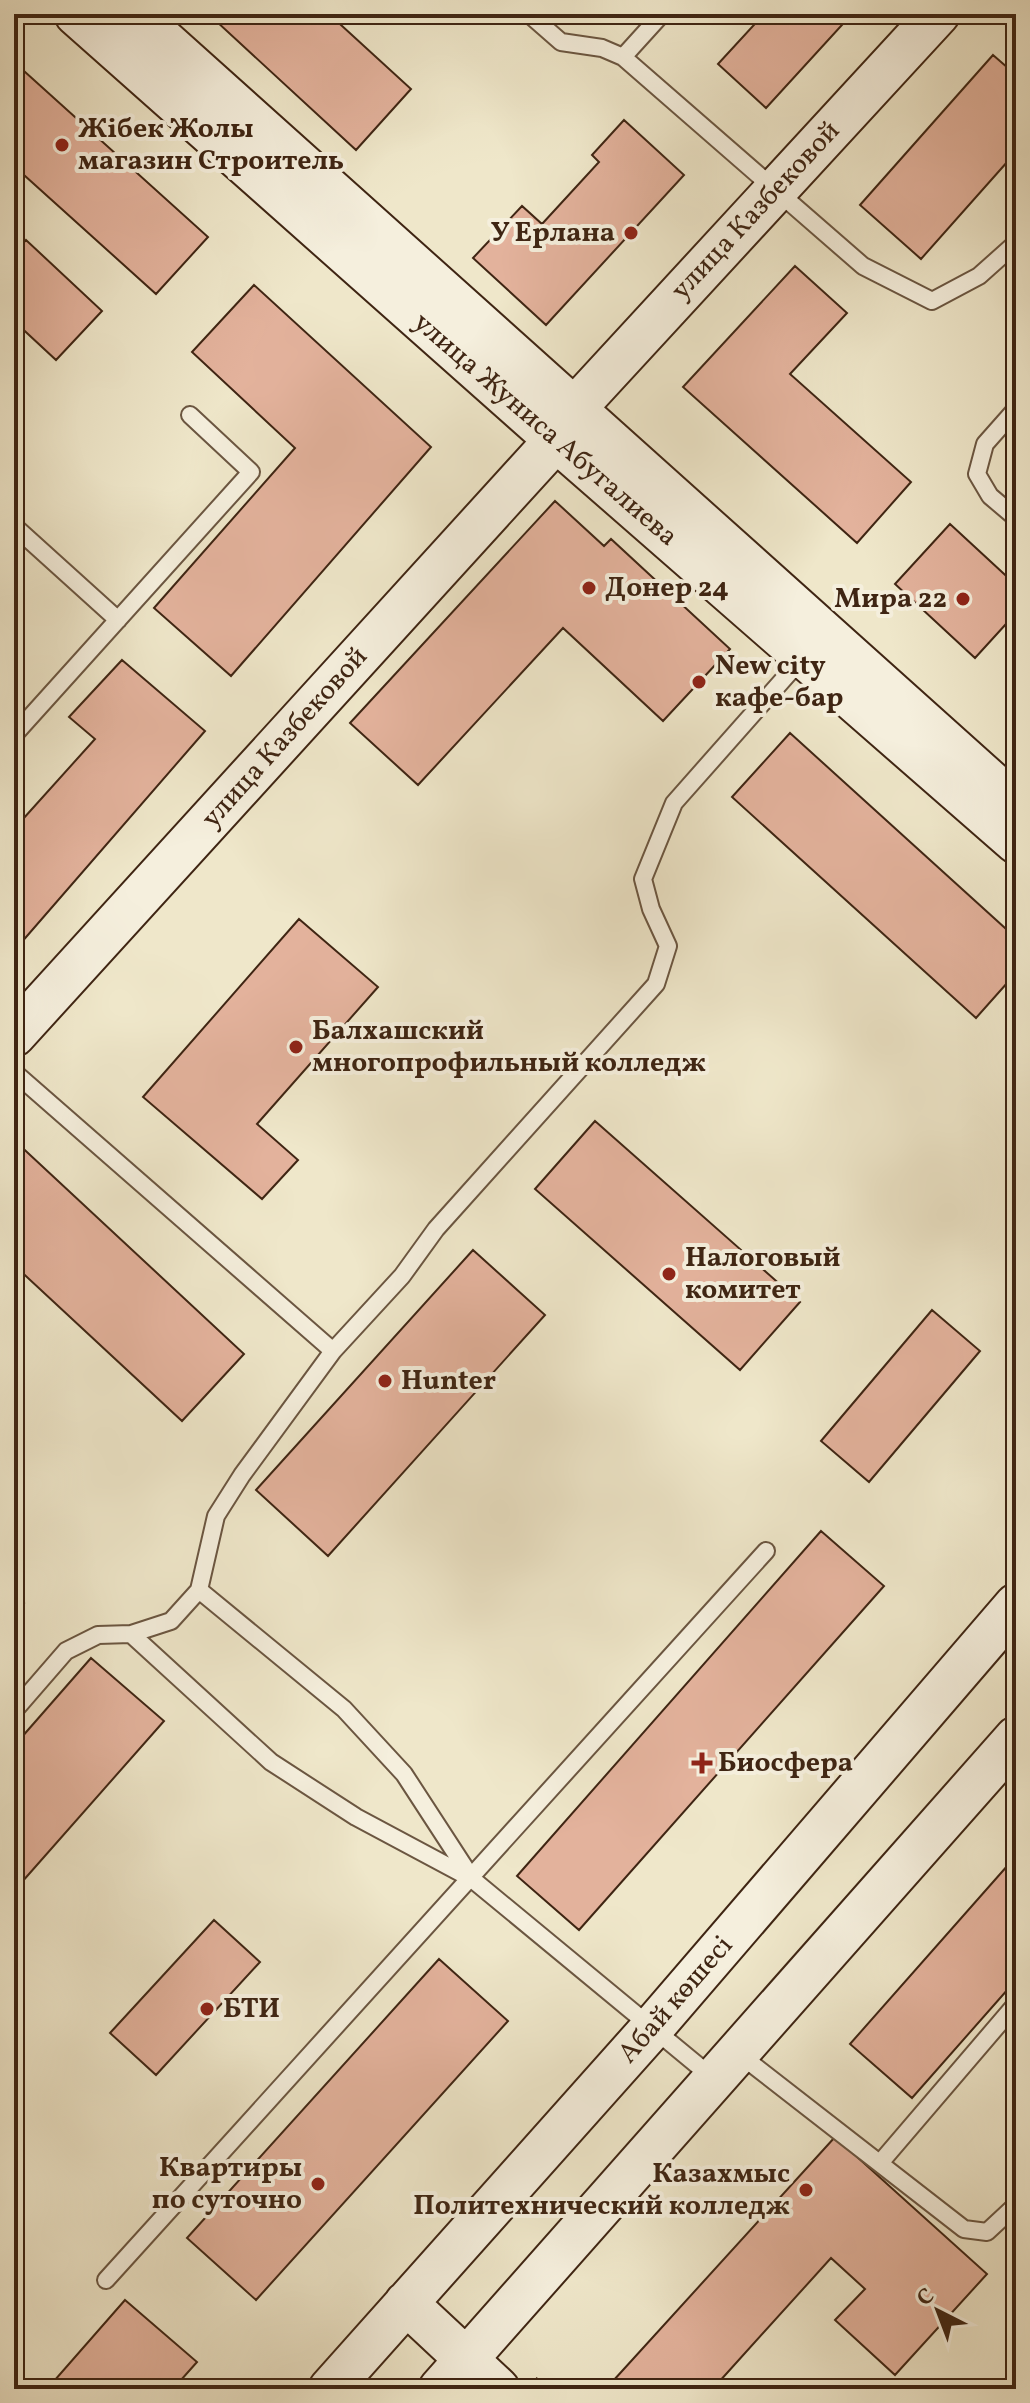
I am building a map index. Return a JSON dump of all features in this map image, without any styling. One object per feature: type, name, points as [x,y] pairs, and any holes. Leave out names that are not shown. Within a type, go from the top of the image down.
[{"type":"main road","name":"улица Жуниса Абугалиева","points":[[76,14],[565,424],[817,648],[1016,842]]},
{"type":"main road","name":"улица Жуниса Абугалиева","points":[[134,14],[565,424]]},
{"type":"main road","name":"улица Казбековой","points":[[14,1035],[776,189],[938,14]]},
{"type":"main road","name":"улица Жуниса Абугалиева","points":[[817,648],[1016,805]]},
{"type":"main road","name":"Абай көшесі","points":[[330,2389],[652,2028],[1016,1605]]},
{"type":"main road","points":[[453,2375],[1016,1738]]},
{"type":"main road","points":[[406,2303],[453,2375],[498,2389]]},
{"type":"lane","points":[[529,14],[561,42],[602,48],[623,57],[863,266],[932,301],[979,276],[1016,243]]},
{"type":"lane","points":[[623,57],[662,14]]},
{"type":"lane","points":[[1016,409],[985,444],[977,474],[990,496],[1016,518]]},
{"type":"lane","points":[[14,735],[251,472],[190,415]]},
{"type":"lane","points":[[14,526],[118,620]]},
{"type":"lane","points":[[14,1711],[66,1651],[98,1635],[131,1634],[171,1621],[199,1590],[216,1516],[242,1475],[333,1351],[402,1276],[436,1229],[656,984],[668,946],[651,909],[643,879],[674,803],[817,648]]},
{"type":"lane","points":[[14,1072],[333,1351]]},
{"type":"lane","points":[[106,2280],[766,1551]]},
{"type":"lane","points":[[199,1590],[344,1709],[404,1774],[472,1879]]},
{"type":"lane","points":[[131,1634],[271,1762],[356,1817],[472,1879],[652,2028],[725,2066],[880,2163],[964,2229],[987,2232],[1016,2205]]},
{"type":"lane","points":[[880,2163],[1016,2004]]},
{"type":"building","points":[[222,14],[329,14],[411,89],[356,150],[216,21]]},
{"type":"building","points":[[764,14],[852,14],[766,108],[718,64]]},
{"type":"building","points":[[993,55],[1016,75],[1016,152],[921,259],[860,205]]},
{"type":"building","points":[[14,62],[208,237],[156,294],[14,166]]},
{"type":"building","points":[[624,120],[684,175],[546,325],[473,258],[522,206],[542,224],[599,162],[592,155]]},
{"type":"building","points":[[26,240],[102,311],[56,360],[14,321],[14,253]]},
{"type":"building","points":[[795,266],[847,313],[790,374],[911,482],[857,543],[683,387]]},
{"type":"building","points":[[254,285],[431,447],[231,676],[154,608],[295,448],[192,352]]},
{"type":"building","points":[[555,501],[604,546],[611,539],[730,649],[663,721],[563,628],[418,785],[350,723]]},
{"type":"building","name":"Мира 22","points":[[950,524],[1016,585],[1016,613],[975,658],[895,584]]},
{"type":"building","points":[[122,660],[205,731],[14,951],[14,829],[95,739],[69,717]]},
{"type":"building","points":[[790,733],[1016,938],[1016,973],[976,1018],[732,797]]},
{"type":"building","points":[[299,919],[378,987],[257,1124],[298,1160],[262,1199],[143,1097]]},
{"type":"building","points":[[595,1121],[800,1302],[740,1370],[535,1189]]},
{"type":"building","points":[[14,1140],[244,1354],[182,1421],[14,1265]]},
{"type":"building","points":[[473,1250],[545,1315],[328,1556],[256,1490]]},
{"type":"building","points":[[932,1310],[980,1351],[869,1482],[821,1441]]},
{"type":"building","points":[[821,1531],[884,1586],[579,1930],[517,1876]]},
{"type":"building","points":[[14,1594],[24,1603],[14,1615]]},
{"type":"building","points":[[91,1658],[164,1721],[14,1891],[14,1746]]},
{"type":"building","points":[[1016,1856],[1016,1980],[912,2098],[850,2044]]},
{"type":"building","points":[[214,1920],[260,1962],[156,2075],[110,2033]]},
{"type":"building","points":[[439,1959],[508,2021],[256,2300],[187,2238]]},
{"type":"building","points":[[835,2137],[987,2274],[895,2375],[835,2320],[865,2289],[831,2258],[718,2383],[725,2389],[622,2389],[613,2381]]},
{"type":"building","points":[[125,2300],[197,2362],[173,2389],[47,2389]]},
{"type":"place","name":"Жібек Жолы магазин Строитель","points":[[62,145]]},
{"type":"place","name":"У Ерлана","points":[[631,233]]},
{"type":"place","name":"Донер 24","points":[[589,588]]},
{"type":"place","name":"Мира 22","points":[[963,599]]},
{"type":"place","name":"New city кафе-бар","points":[[699,682]]},
{"type":"place","name":"Балхашский многопрофильный колледж","points":[[296,1047]]},
{"type":"place","name":"Налоговый комитет","points":[[669,1274]]},
{"type":"place","name":"Hunter","points":[[385,1381]]},
{"type":"place","name":"Биосфера","points":[[702,1763]]},
{"type":"place","name":"БТИ","points":[[207,2009]]},
{"type":"place","name":"Квартиры по суточно","points":[[318,2184]]},
{"type":"place","name":"Казахмыс Политехнический колледж","points":[[806,2190]]}]
